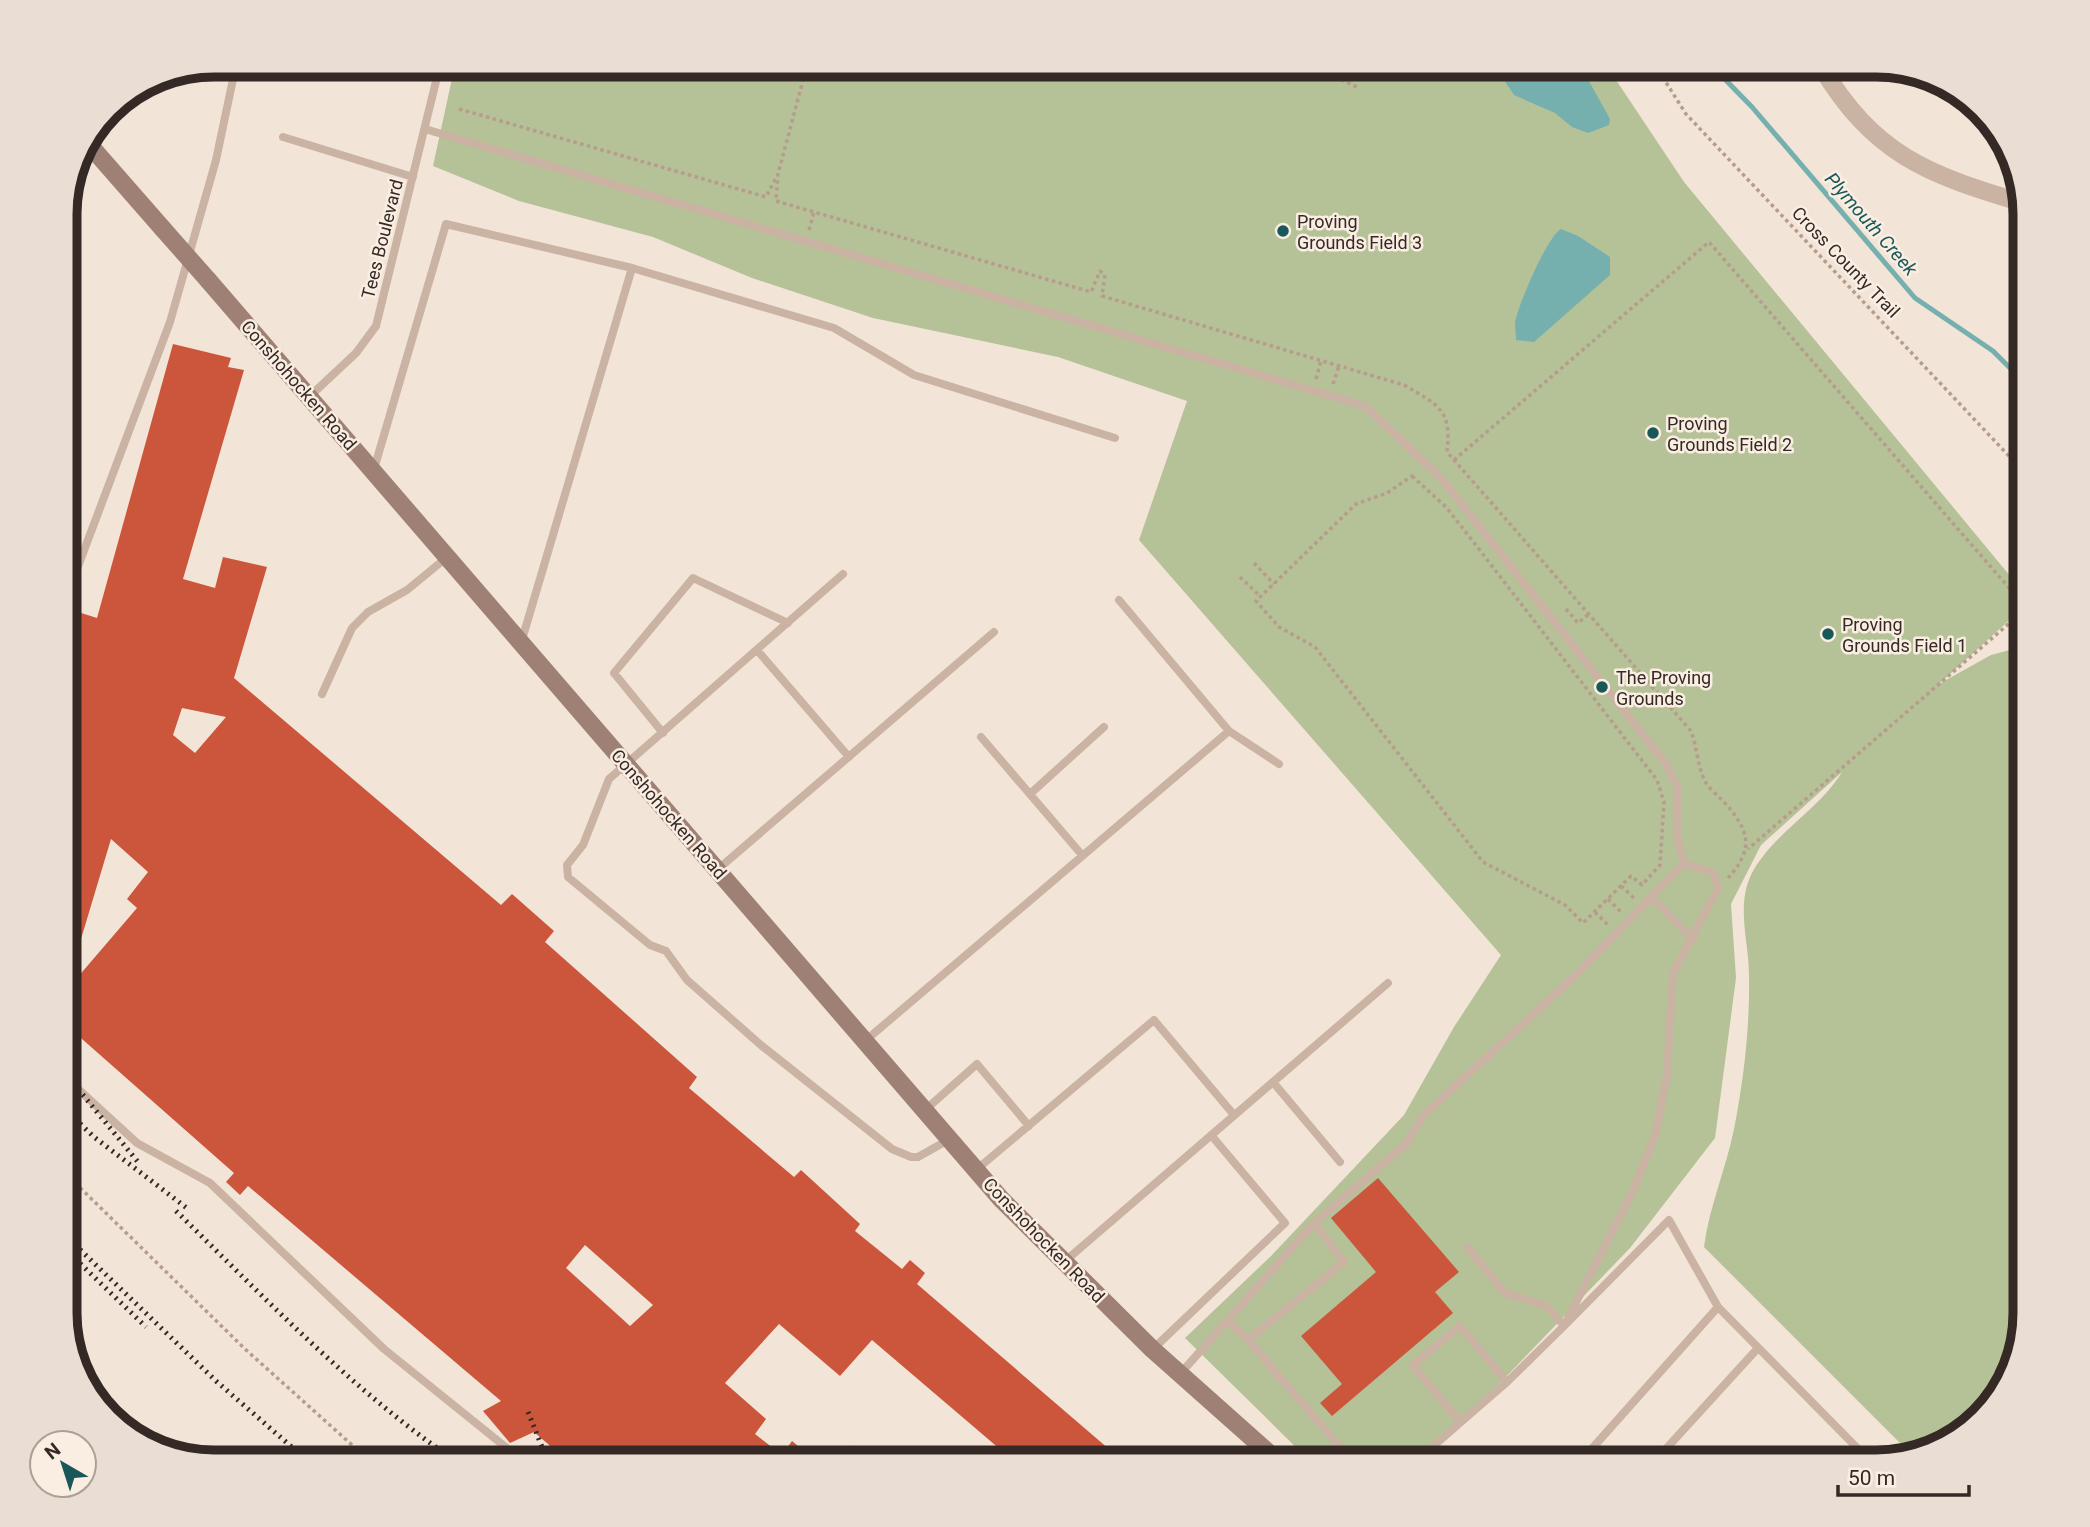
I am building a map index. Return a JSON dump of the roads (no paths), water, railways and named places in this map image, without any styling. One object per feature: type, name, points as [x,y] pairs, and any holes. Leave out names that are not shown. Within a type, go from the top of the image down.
[{"type":"main road","name":"Conshohocken Road","points":[[93,149],[976,1170],[1152,1349],[1266,1450]]},
{"type":"street","points":[[1828,77],[1848,108],[1880,139],[1912,162],[1947,181],[2012,200]]},
{"type":"lane","points":[[77,569],[170,322],[216,160],[233,77]]},
{"type":"lane","name":"Tees Boulevard","points":[[309,397],[356,353],[376,326],[437,77]]},
{"type":"lane","points":[[425,129],[1365,406],[1442,479],[1666,764],[1677,786],[1677,837],[1684,863]]},
{"type":"lane","points":[[283,137],[414,177]]},
{"type":"lane","points":[[374,472],[446,224],[632,268],[834,328],[914,376],[1115,438]]},
{"type":"lane","points":[[521,643],[632,268]]},
{"type":"lane","points":[[322,694],[352,628],[368,612],[407,590],[446,558]]},
{"type":"lane","points":[[843,575],[626,765],[604,788],[583,845],[567,865],[568,877],[650,945],[666,951],[687,980],[762,1046],[892,1149],[918,1157],[950,1139]]},
{"type":"lane","points":[[663,733],[614,673],[693,578],[788,623]]},
{"type":"lane","points":[[1119,600],[1229,731],[1279,764]]},
{"type":"lane","points":[[718,870],[994,632]]},
{"type":"lane","points":[[758,650],[849,757]]},
{"type":"lane","points":[[1030,794],[1104,727]]},
{"type":"lane","points":[[865,1041],[1229,731]]},
{"type":"lane","points":[[981,737],[1083,855]]},
{"type":"lane","points":[[1564,1326],[1632,1193],[1656,1136],[1667,1075],[1673,973],[1718,888],[1713,873],[1684,863]]},
{"type":"lane","points":[[1180,1374],[1314,1223],[1406,1144],[1424,1115],[1617,934],[1684,863]]},
{"type":"lane","points":[[1652,898],[1693,939]]},
{"type":"lane","points":[[1064,1262],[1388,983]]},
{"type":"lane","points":[[976,1170],[1154,1020],[1234,1115]]},
{"type":"lane","points":[[925,1111],[976,1064],[1029,1126]]},
{"type":"lane","points":[[1273,1082],[1340,1162]]},
{"type":"lane","points":[[77,1088],[137,1143],[210,1183],[384,1349],[509,1450]]},
{"type":"lane","points":[[1152,1349],[1285,1223],[1211,1135]]},
{"type":"lane","points":[[1428,1450],[1507,1382],[1669,1220],[1718,1307],[1859,1450]]},
{"type":"lane","points":[[1248,1340],[1344,1262],[1314,1223]]},
{"type":"lane","points":[[1468,1247],[1505,1293],[1546,1306],[1564,1326]]},
{"type":"lane","points":[[1591,1450],[1718,1307]]},
{"type":"lane","points":[[1227,1321],[1248,1340],[1343,1450]]},
{"type":"lane","points":[[1460,1422],[1413,1365],[1460,1326],[1507,1382]]},
{"type":"lane","points":[[1665,1450],[1758,1348]]},
{"type":"water","points":[[1502,77],[1587,77],[1610,119],[1609,125],[1588,133],[1572,127],[1555,113],[1514,95]]},
{"type":"water","points":[[1561,229],[1578,236],[1610,257],[1610,275],[1534,342],[1516,340],[1515,323],[1527,288],[1541,257]]},
{"type":"waterway","name":"Plymouth Creek","points":[[1723,77],[1752,107],[1915,298],[1993,351],[2013,371]]},
{"type":"railway","points":[[77,1088],[138,1162]]},
{"type":"railway","points":[[77,1121],[94,1137],[188,1209]]},
{"type":"railway","points":[[176,1211],[346,1375],[441,1450]]},
{"type":"railway","points":[[77,1247],[216,1381],[295,1450]]},
{"type":"railway","points":[[77,1261],[146,1327]]},
{"type":"railway","points":[[528,1412],[543,1450]]},
{"type":"place","name":"Proving Grounds Field 3","points":[[1283,231]]},
{"type":"place","name":"Proving Grounds Field 2","points":[[1653,433]]},
{"type":"place","name":"Proving Grounds Field 1","points":[[1828,634]]},
{"type":"place","name":"The Proving Grounds","points":[[1602,687]]}]
